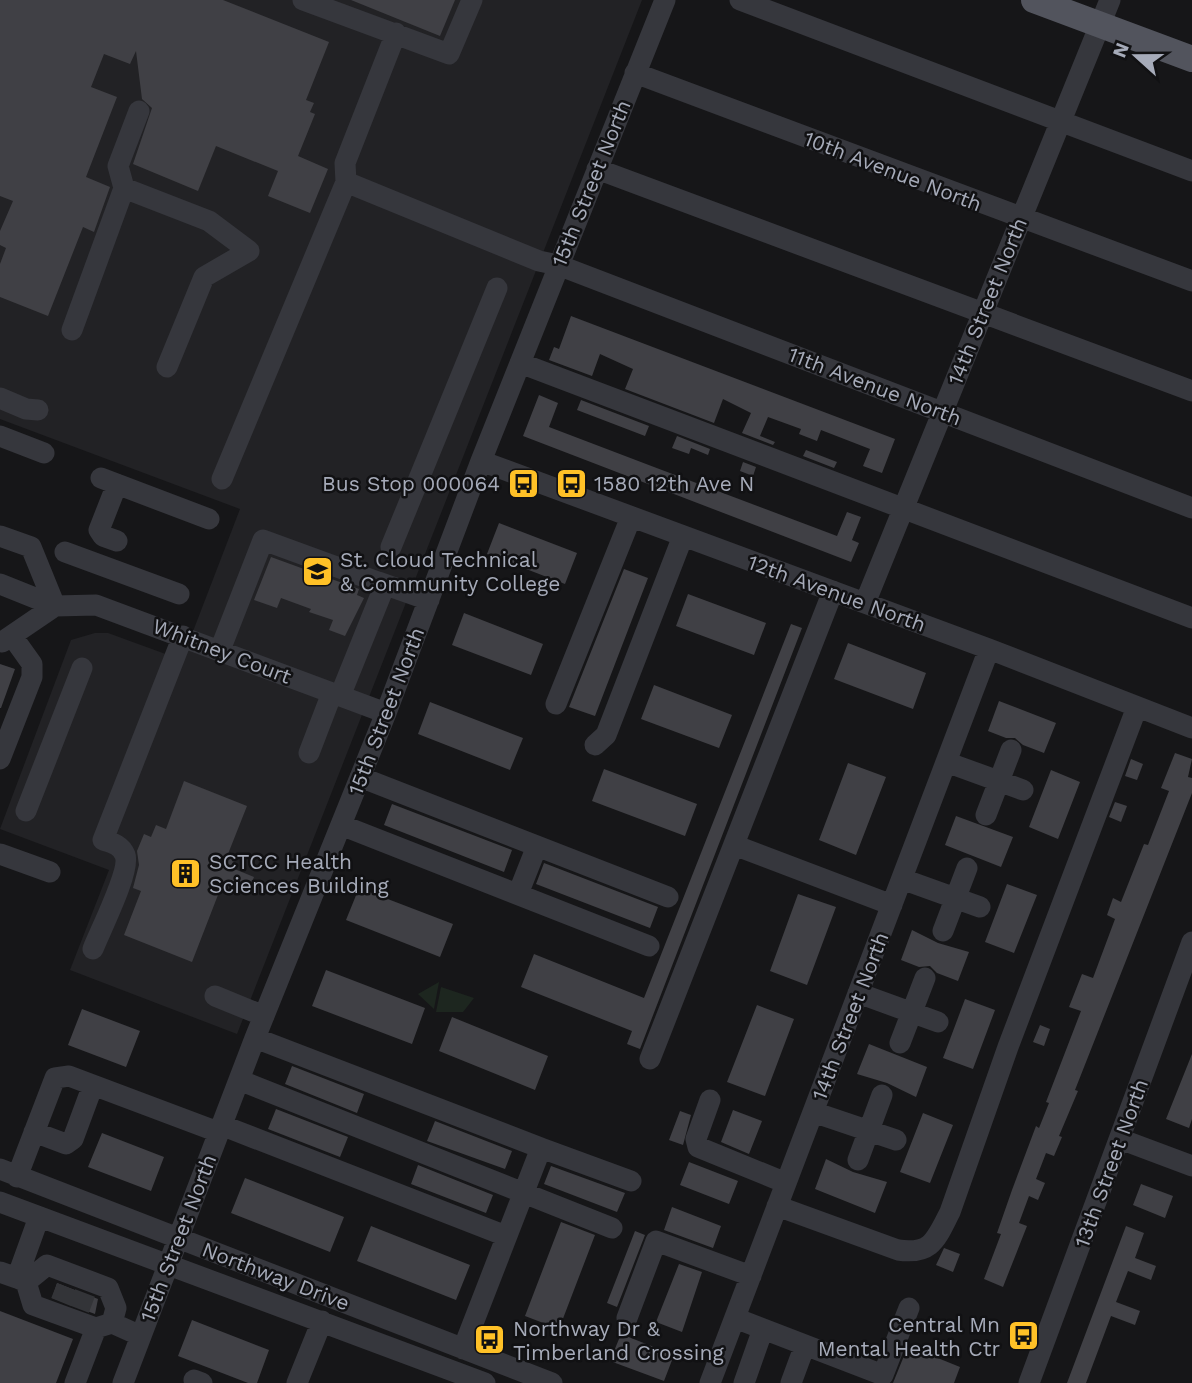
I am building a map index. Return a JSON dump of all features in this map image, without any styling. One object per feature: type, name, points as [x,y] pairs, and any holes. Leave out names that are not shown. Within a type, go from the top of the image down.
[{"type":"main road","points":[[1034,0],[1192,60]]},
{"type":"street","points":[[303,0],[449,54],[472,0]]},
{"type":"street","name":"15th Street North","points":[[123,1383],[255,1038],[386,713],[481,461],[665,0]]},
{"type":"street","points":[[740,0],[1192,171]]},
{"type":"street","name":"14th Street North","points":[[865,603],[1110,0]]},
{"type":"street","points":[[222,479],[346,182],[345,163],[396,33]]},
{"type":"street","name":"10th Avenue North","points":[[635,73],[1192,281]]},
{"type":"street","points":[[72,330],[124,188],[118,166],[139,111]]},
{"type":"street","points":[[597,169],[984,311],[1192,391]]},
{"type":"street","name":"11th Avenue North","points":[[346,182],[539,261],[558,265],[1192,508]]},
{"type":"street","points":[[124,188],[209,221],[249,251],[204,277],[167,367]]},
{"type":"street","points":[[391,547],[497,288]]},
{"type":"street","points":[[520,363],[904,506],[1192,618]]},
{"type":"street","points":[[0,398],[26,409],[38,410]]},
{"type":"street","points":[[0,436],[44,453]]},
{"type":"street","name":"12th Avenue North","points":[[481,461],[989,649],[1192,728]]},
{"type":"street","points":[[117,541],[103,536],[99,530],[109,481],[209,519]]},
{"type":"street","points":[[556,704],[631,517]]},
{"type":"street","points":[[0,536],[32,547],[55,606]]},
{"type":"street","points":[[595,745],[606,736],[683,536]]},
{"type":"street","points":[[220,650],[263,540],[429,600]]},
{"type":"street","points":[[65,552],[179,594]]},
{"type":"street","points":[[96,604],[110,569]]},
{"type":"street","points":[[309,753],[382,592],[378,582]]},
{"type":"street","points":[[0,584],[55,606]]},
{"type":"street","points":[[650,1059],[833,591]]},
{"type":"street","name":"Whitney Court","points":[[55,606],[96,604],[386,713]]},
{"type":"street","points":[[0,759],[32,677],[32,664],[7,639],[55,606]]},
{"type":"street","points":[[93,949],[127,858],[120,846],[103,840],[183,636]]},
{"type":"street","name":"14th Street North","points":[[710,1383],[989,649]]},
{"type":"street","points":[[26,810],[82,668]]},
{"type":"street","points":[[777,1206],[898,1250],[916,1252],[927,1249],[937,1237],[950,1212],[1008,1047],[1137,707]]},
{"type":"street","points":[[986,815],[1011,750]]},
{"type":"street","points":[[946,762],[1023,790]]},
{"type":"street","points":[[360,777],[668,897]]},
{"type":"street","points":[[341,825],[649,946]]},
{"type":"street","points":[[734,845],[892,905]]},
{"type":"street","points":[[518,894],[537,846]]},
{"type":"street","points":[[0,854],[50,872]]},
{"type":"street","points":[[943,931],[967,868]]},
{"type":"street","points":[[902,879],[980,907]]},
{"type":"street","name":"13th Street North","points":[[1029,1383],[1192,942]]},
{"type":"street","points":[[900,1043],[925,978]]},
{"type":"street","points":[[858,993],[938,1022]]},
{"type":"street","points":[[215,996],[264,1016]]},
{"type":"street","points":[[255,1038],[631,1181]]},
{"type":"street","points":[[8,1173],[34,1132],[55,1078],[69,1076],[220,1128],[506,1236]]},
{"type":"street","points":[[239,1080],[612,1228]]},
{"type":"street","points":[[34,1132],[66,1144],[73,1139],[93,1085]]},
{"type":"street","points":[[858,1160],[882,1095]]},
{"type":"street","points":[[710,1100],[696,1139],[698,1147],[786,1184]]},
{"type":"street","points":[[813,1112],[897,1140]]},
{"type":"street","points":[[1120,1139],[1192,1166]]},
{"type":"street","points":[[463,1349],[541,1147]]},
{"type":"street","name":"Northway Drive","points":[[8,1173],[552,1383]]},
{"type":"street","name":"Northway Drive","points":[[0,1202],[485,1383]]},
{"type":"street","points":[[14,1278],[39,1217]]},
{"type":"street","points":[[627,1318],[656,1241],[751,1276]]},
{"type":"street","points":[[14,1278],[47,1265],[73,1297],[104,1326],[141,1336]]},
{"type":"street","points":[[14,1278],[33,1305],[108,1288],[116,1308],[75,1383]]},
{"type":"street","points":[[735,1318],[883,1375],[909,1308]]},
{"type":"street","points":[[297,1383],[321,1321]]},
{"type":"street","points":[[744,1383],[764,1329]]},
{"type":"street","points":[[790,1383],[805,1345]]},
{"type":"shaded area","name":"St. Cloud Technical & Community College","points":[[0,0],[642,0],[237,1034],[70,970],[109,870],[0,829],[71,640],[95,633],[108,633],[182,660],[240,509],[0,419]]},
{"type":"shaded area","points":[[439,982],[434,1009],[418,994]]},
{"type":"shaded area","points":[[441,987],[474,998],[463,1012],[436,1012]]},
{"type":"building","points":[[0,0],[223,0],[329,42],[306,100],[314,103],[310,112],[315,114],[298,156],[328,169],[310,213],[268,196],[278,171],[216,146],[198,191],[133,164],[152,108],[142,99],[136,51],[130,64],[104,54],[91,87],[117,97],[86,177],[110,187],[94,232],[83,227],[48,316],[0,297],[0,264],[6,248],[0,245],[0,231],[13,201],[0,196]]},
{"type":"building","points":[[351,0],[455,0],[440,36]]},
{"type":"building","points":[[571,316],[895,439],[882,473],[863,466],[870,449],[821,430],[817,441],[799,434],[801,429],[768,417],[760,436],[775,442],[773,445],[742,433],[751,413],[723,399],[714,423],[625,389],[633,369],[600,354],[592,376],[549,360],[554,347],[559,349]]},
{"type":"building","points":[[539,395],[558,403],[549,427],[654,467],[837,536],[847,512],[861,517],[852,540],[859,543],[851,562],[523,436]]},
{"type":"building","points":[[581,400],[649,426],[645,436],[577,410]]},
{"type":"building","points":[[677,436],[710,449],[708,455],[691,448],[689,454],[672,448]]},
{"type":"building","points":[[806,450],[837,462],[834,468],[803,456]]},
{"type":"building","points":[[743,462],[756,467],[753,476],[740,471]]},
{"type":"building","points":[[499,523],[577,553],[565,584],[487,554]]},
{"type":"building","points":[[271,557],[359,589],[357,595],[364,598],[345,636],[329,630],[333,620],[309,612],[311,609],[281,598],[277,608],[254,600]]},
{"type":"building","points":[[624,569],[648,578],[595,716],[569,707]]},
{"type":"building","points":[[688,594],[766,623],[754,655],[676,626]]},
{"type":"building","points":[[464,613],[543,644],[531,675],[452,645]]},
{"type":"building","points":[[791,624],[802,628],[640,1049],[627,1044],[632,1031],[521,987],[534,954],[644,998]]},
{"type":"building","points":[[848,643],[926,673],[913,709],[834,679]]},
{"type":"building","points":[[0,664],[15,669],[1,708],[0,708]]},
{"type":"building","points":[[654,685],[732,715],[719,748],[641,719]]},
{"type":"building","points":[[999,701],[1056,723],[1044,753],[1023,745],[1015,738],[1006,738],[988,731]]},
{"type":"building","points":[[430,702],[523,738],[510,770],[418,734]]},
{"type":"building","points":[[1175,753],[1192,759],[1188,777],[1192,778],[1192,793],[1075,1090],[1078,1091],[1059,1136],[1062,1137],[1054,1156],[1046,1153],[1036,1179],[1045,1183],[1038,1200],[1029,1196],[1019,1223],[1027,1226],[1003,1287],[984,1279],[1001,1234],[997,1233],[1012,1190],[1036,1126],[1039,1128],[1049,1103],[1046,1102],[1081,1011],[1069,1007],[1082,974],[1093,978],[1115,919],[1107,915],[1113,898],[1121,902],[1144,844],[1148,845],[1169,791],[1161,788]]},
{"type":"building","points":[[1131,759],[1143,764],[1137,780],[1125,776]]},
{"type":"building","points":[[848,763],[886,777],[856,855],[819,840]]},
{"type":"building","points":[[604,769],[697,804],[685,836],[592,801]]},
{"type":"building","points":[[1051,770],[1080,782],[1058,839],[1029,827]]},
{"type":"building","name":"SCTCC Health Sciences Building","points":[[184,781],[247,806],[228,854],[236,857],[232,868],[254,877],[248,892],[223,882],[192,962],[124,935],[141,891],[133,888],[139,865],[137,851],[144,834],[151,837],[156,825],[166,829]]},
{"type":"building","points":[[1115,802],[1127,806],[1121,822],[1109,817]]},
{"type":"building","points":[[392,804],[512,850],[504,872],[384,825]]},
{"type":"building","points":[[956,816],[1013,837],[1001,867],[945,845]]},
{"type":"building","points":[[544,863],[658,907],[650,928],[536,884]]},
{"type":"building","points":[[1007,884],[1037,895],[1014,953],[985,942]]},
{"type":"building","points":[[359,888],[453,924],[440,957],[346,920]]},
{"type":"building","points":[[798,894],[836,907],[807,985],[770,971]]},
{"type":"building","points":[[912,930],[938,943],[969,952],[958,981],[937,973],[930,966],[919,967],[901,960]]},
{"type":"building","points":[[326,970],[425,1008],[412,1044],[312,1006]]},
{"type":"building","points":[[965,999],[995,1010],[973,1069],[943,1058]]},
{"type":"building","points":[[757,1005],[794,1019],[765,1096],[727,1082]]},
{"type":"building","points":[[82,1009],[140,1031],[126,1067],[68,1045]]},
{"type":"building","points":[[452,1017],[548,1056],[535,1090],[439,1051]]},
{"type":"building","points":[[1040,1025],[1050,1029],[1044,1046],[1033,1042]]},
{"type":"building","points":[[869,1044],[927,1067],[916,1097],[887,1083],[857,1074]]},
{"type":"building","points":[[1192,1054],[1192,1119],[1189,1128],[1166,1119]]},
{"type":"building","points":[[292,1066],[364,1094],[357,1113],[285,1084]]},
{"type":"building","points":[[276,1109],[348,1137],[340,1157],[268,1129]]},
{"type":"building","points":[[733,1110],[762,1121],[749,1154],[721,1142]]},
{"type":"building","points":[[680,1111],[691,1115],[683,1145],[669,1140]]},
{"type":"building","points":[[923,1113],[953,1125],[930,1183],[900,1172]]},
{"type":"building","points":[[435,1121],[512,1151],[505,1169],[427,1141]]},
{"type":"building","points":[[102,1133],[164,1157],[151,1191],[88,1167]]},
{"type":"building","points":[[826,1159],[853,1172],[887,1182],[875,1213],[815,1189]]},
{"type":"building","points":[[689,1162],[738,1181],[729,1204],[680,1185]]},
{"type":"building","points":[[418,1165],[493,1195],[486,1213],[411,1184]]},
{"type":"building","points":[[551,1166],[625,1193],[617,1212],[544,1184]]},
{"type":"building","points":[[245,1178],[344,1217],[330,1252],[231,1213]]},
{"type":"building","points":[[1141,1184],[1173,1196],[1165,1218],[1133,1205]]},
{"type":"building","points":[[672,1207],[721,1226],[713,1248],[664,1230]]},
{"type":"building","points":[[561,1222],[595,1235],[559,1329],[525,1316]]},
{"type":"building","points":[[371,1226],[470,1265],[456,1300],[357,1261]]},
{"type":"building","points":[[1126,1226],[1144,1233],[1135,1258],[1156,1266],[1151,1280],[1128,1271],[1116,1302],[1140,1311],[1135,1325],[1111,1316],[1086,1383],[1067,1383]]},
{"type":"building","points":[[635,1231],[645,1235],[617,1307],[607,1303]]},
{"type":"building","points":[[944,1248],[960,1254],[953,1272],[936,1265]]},
{"type":"building","points":[[679,1264],[702,1272],[682,1332],[656,1322]]},
{"type":"building","points":[[57,1283],[98,1299],[95,1314],[52,1298]]},
{"type":"building","points":[[0,1311],[73,1339],[56,1383],[0,1383]]},
{"type":"building","points":[[192,1320],[269,1350],[257,1383],[248,1383],[178,1356]]},
{"type":"building","points":[[621,1334],[674,1355],[664,1381],[610,1361]]},
{"type":"building","points":[[908,1346],[960,1367],[954,1383],[893,1383]]},
{"type":"tunnel","points":[[61,1302],[67,1287]]},
{"type":"tunnel","points":[[79,1309],[85,1293]]},
{"type":"place","name":"Bus Stop 000064","points":[[523,483]]},
{"type":"place","name":"1580 12th Ave N","points":[[571,483]]},
{"type":"place","name":"St. Cloud Technical & Community College","points":[[317,571]]},
{"type":"place","name":"SCTCC Health Sciences Building","points":[[186,873]]},
{"type":"place","name":"Central Mn Mental Health Ctr","points":[[1023,1336]]},
{"type":"place","name":"Northway Dr & Timberland Crossing","points":[[490,1340]]}]
